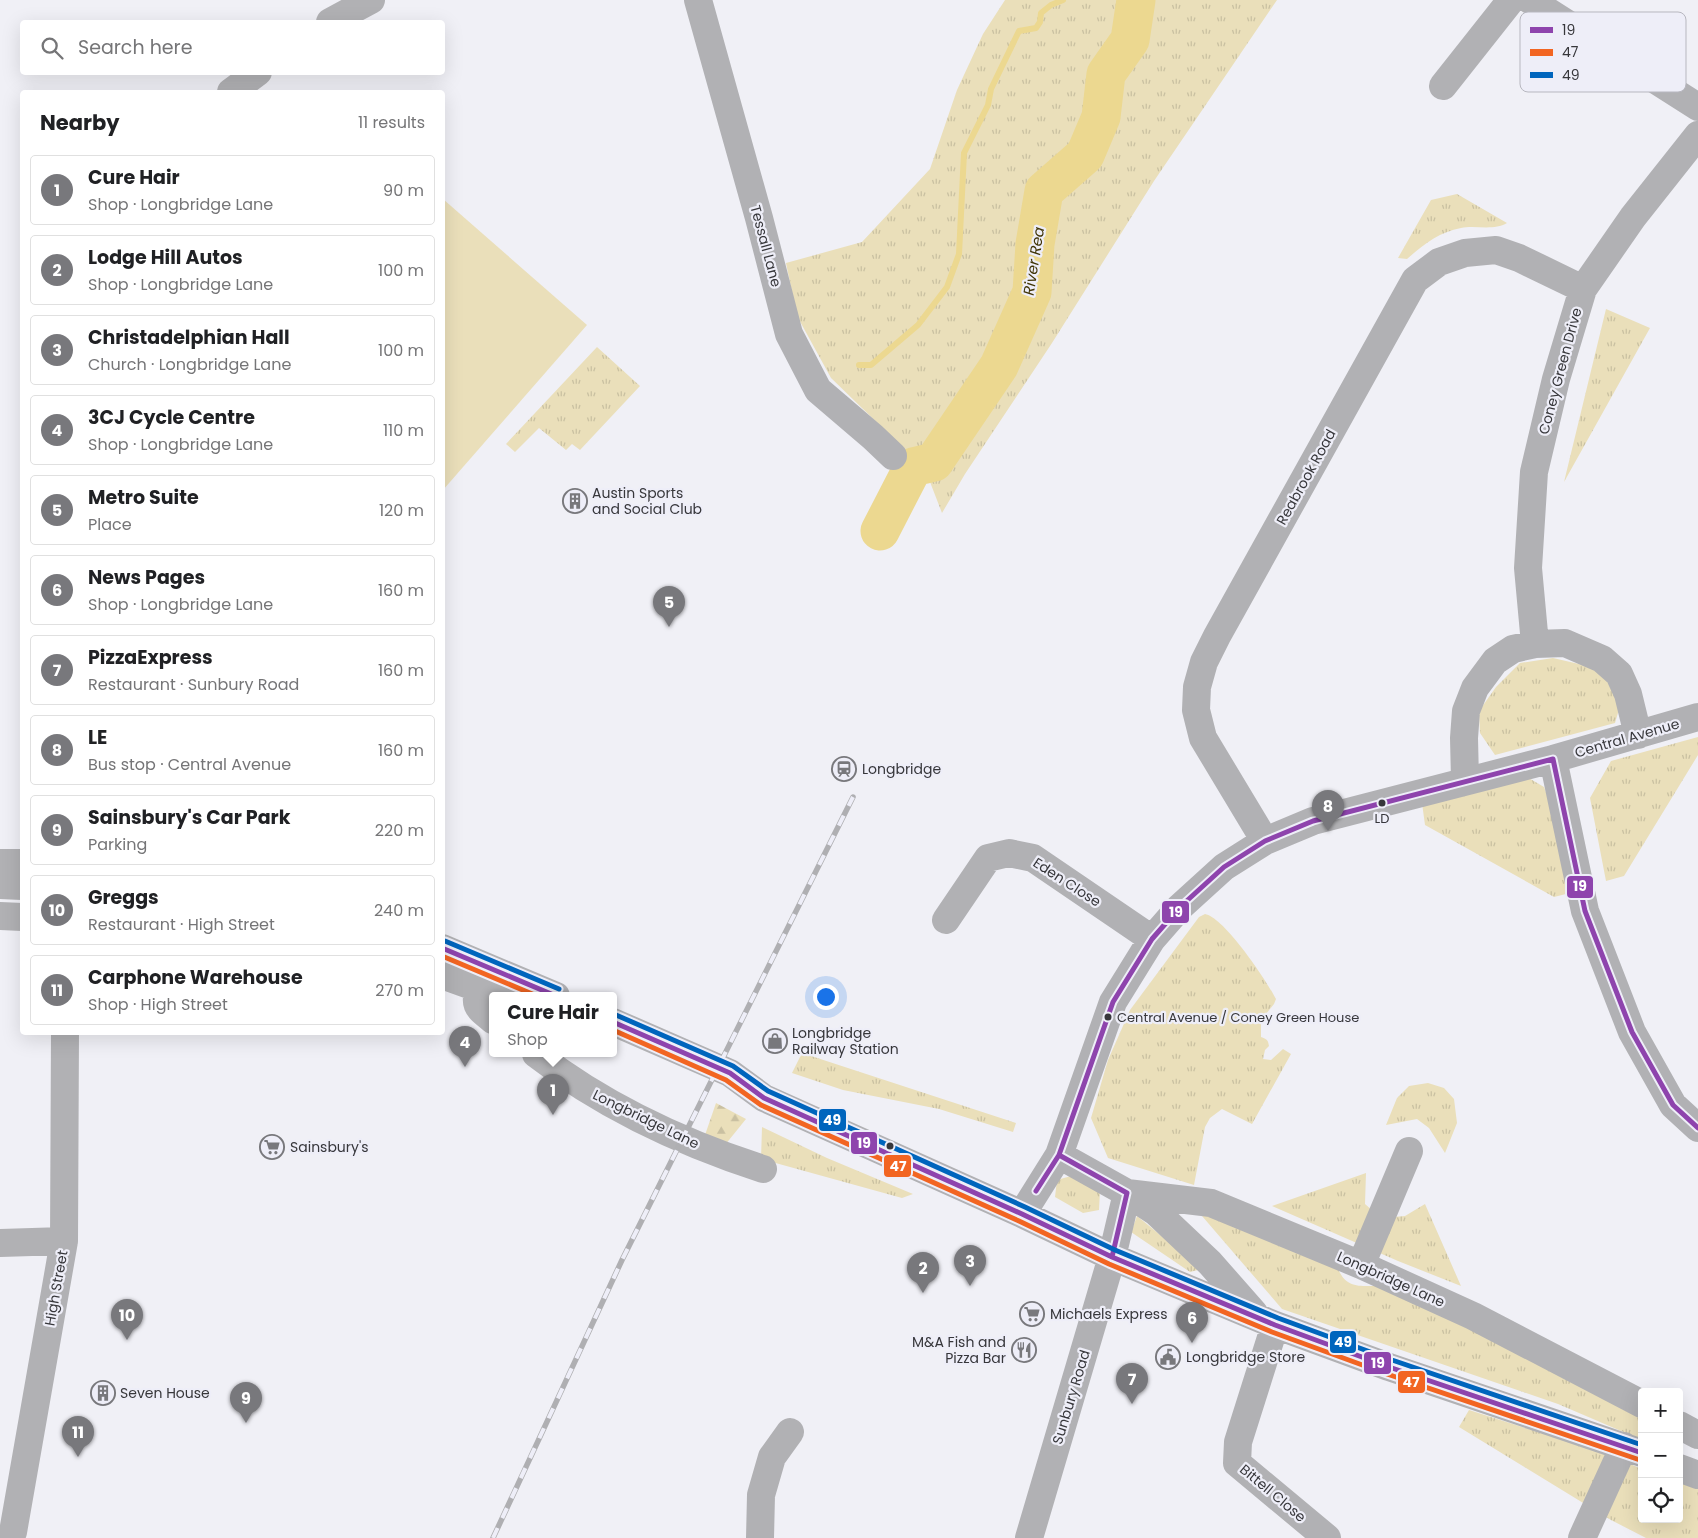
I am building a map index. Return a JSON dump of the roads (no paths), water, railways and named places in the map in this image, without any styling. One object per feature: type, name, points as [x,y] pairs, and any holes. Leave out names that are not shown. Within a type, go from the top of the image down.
[{"type":"street","points":[[334,20],[371,0]]},
{"type":"street","name":"Tessall Lane","points":[[698,0],[759,218],[789,334],[818,390],[893,456]]},
{"type":"street","points":[[1443,86],[1511,0]]},
{"type":"street","points":[[1530,0],[1549,12]]},
{"type":"street","points":[[233,90],[254,75]]},
{"type":"street","points":[[1674,92],[1698,107]]},
{"type":"street","name":"Coney Green Drive","points":[[1535,644],[1528,568],[1534,472],[1556,378],[1583,289],[1634,217],[1698,135]]},
{"type":"street","name":"Reabrook Road","points":[[1265,841],[1202,738],[1196,710],[1197,687],[1204,662],[1415,280],[1439,262],[1465,253],[1496,250],[1519,258],[1583,289]]},
{"type":"street","points":[[1465,780],[1464,738],[1466,711],[1475,688],[1495,661],[1513,649],[1535,644],[1565,643],[1602,659],[1619,674],[1628,694],[1638,735]]},
{"type":"street","name":"Central Avenue","points":[[1059,1154],[1113,1002],[1152,939],[1180,907],[1224,867],[1265,841],[1313,821],[1465,780],[1553,759],[1698,717]]},
{"type":"street","points":[[1553,759],[1585,911],[1632,1032],[1673,1105],[1698,1128]]},
{"type":"street","name":"Eden Close","points":[[946,920],[988,858],[1009,853],[1033,858],[1152,939]]},
{"type":"street","points":[[0,863],[20,863]]},
{"type":"street","points":[[0,885],[20,886]]},
{"type":"street","points":[[0,916],[20,917]]},
{"type":"street","points":[[445,949],[546,992]]},
{"type":"street","points":[[445,976],[490,992]]},
{"type":"street","points":[[489,992],[475,998],[478,1008],[489,1017]]},
{"type":"street","name":"Longbridge Lane","points":[[617,1025],[653,1049],[1022,1214],[1112,1257],[1267,1322],[1389,1367],[1633,1450]]},
{"type":"street","name":"High Street","points":[[7,1533],[64,1241],[65,1035]]},
{"type":"street","name":"Longbridge Lane","points":[[617,1043],[653,1049]]},
{"type":"street","name":"Longbridge Lane","points":[[540,1057],[577,1084],[626,1112],[727,1157],[763,1169]]},
{"type":"street","points":[[1361,1265],[1409,1151]]},
{"type":"street","points":[[1022,1214],[1059,1154]]},
{"type":"street","name":"Longbridge Lane","points":[[1059,1154],[1156,1212],[1206,1259],[1267,1322]]},
{"type":"street","points":[[1112,1257],[1127,1193]]},
{"type":"street","name":"Longbridge Lane","points":[[1127,1193],[1211,1203],[1361,1265],[1473,1316],[1638,1402]]},
{"type":"street","points":[[0,1243],[64,1241]]},
{"type":"street","name":"Sunbury Road","points":[[1029,1538],[1112,1257]]},
{"type":"street","name":"Bittell Close","points":[[1267,1322],[1238,1442],[1238,1463],[1327,1538]]},
{"type":"street","points":[[1683,1427],[1698,1435]]},
{"type":"street","points":[[760,1538],[761,1495],[772,1457],[790,1432]]},
{"type":"street","points":[[1582,1538],[1633,1450]]},
{"type":"street","points":[[1683,1469],[1698,1475]]},
{"type":"waterway","points":[[859,365],[871,365],[918,325],[947,287],[959,254],[964,153],[988,105],[991,89],[1019,31],[1036,28],[1040,22],[1041,13],[1051,5],[1063,0]]},
{"type":"waterway","name":"River Rea","points":[[880,531],[913,467],[934,462],[999,366],[1032,292],[1035,244],[1044,191],[1085,155],[1101,117],[1106,74],[1130,40],[1136,0]]},
{"type":"railway","points":[[493,1538],[622,1260],[853,797]]},
{"type":"place","name":"Austin Sports and Social Club","points":[[575,501]]},
{"type":"place","name":"Metro Suite","points":[[669,627]]},
{"type":"place","name":"Longbridge","points":[[844,769]]},
{"type":"place","name":"LD","points":[[1382,803]]},
{"type":"place","name":"LE","points":[[1328,831]]},
{"type":"place","name":"Central Avenue / Coney Green House","points":[[1108,1017]]},
{"type":"place","name":"Longbridge Railway Station","points":[[775,1041]]},
{"type":"place","name":"3CJ Cycle Centre","points":[[465,1067]]},
{"type":"place","name":"Cure Hair","points":[[553,1115]]},
{"type":"place","name":"Sainsbury's","points":[[272,1147]]},
{"type":"place","name":"Christadelphian Hall","points":[[970,1286]]},
{"type":"place","name":"Lodge Hill Autos","points":[[923,1293]]},
{"type":"place","name":"Michaels Express","points":[[1032,1314]]},
{"type":"place","name":"Greggs","points":[[127,1340]]},
{"type":"place","name":"News Pages","points":[[1192,1343]]},
{"type":"place","name":"M&A Fish and Pizza Bar","points":[[1024,1350]]},
{"type":"place","name":"Longbridge Store","points":[[1168,1357]]},
{"type":"place","name":"Seven House","points":[[103,1393]]},
{"type":"place","name":"PizzaExpress","points":[[1132,1404]]},
{"type":"place","name":"Sainsbury's Car Park","points":[[246,1423]]},
{"type":"place","name":"Carphone Warehouse","points":[[78,1457]]}]
